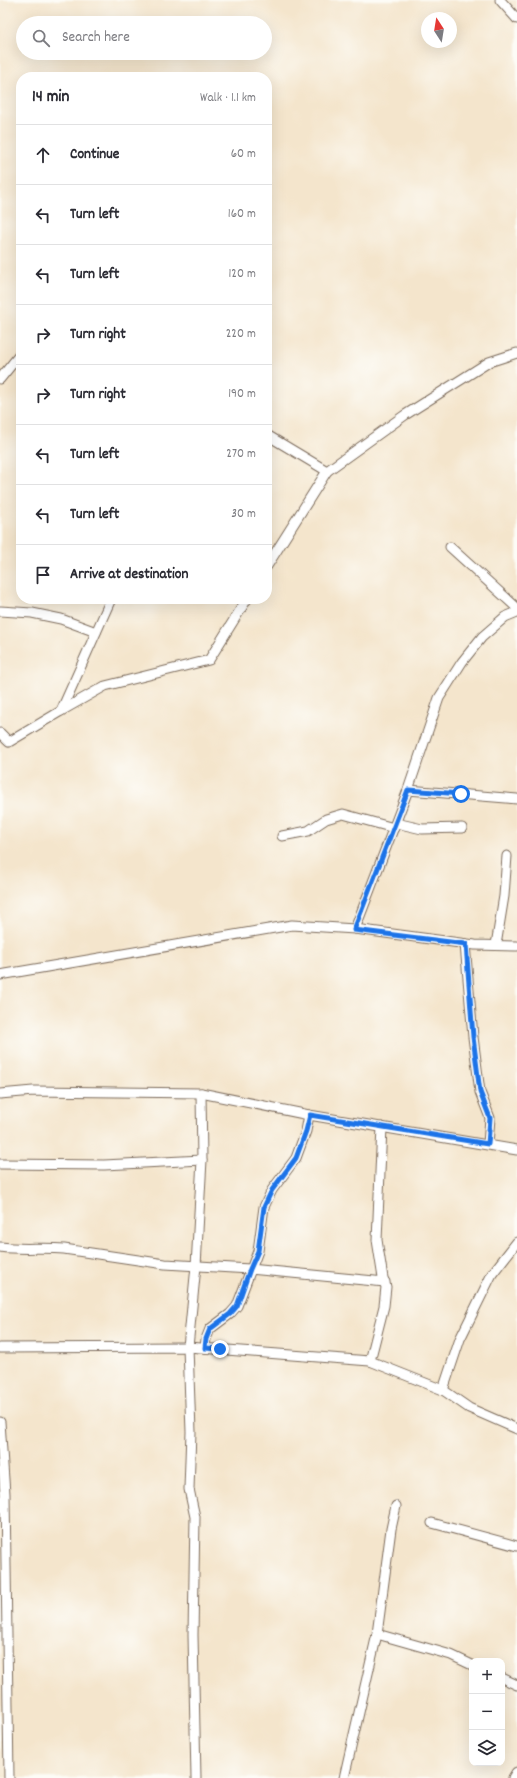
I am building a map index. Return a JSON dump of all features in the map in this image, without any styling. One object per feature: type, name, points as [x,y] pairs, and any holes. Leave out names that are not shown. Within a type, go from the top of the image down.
[{"type":"main road","points":[[514,1778],[517,1773]]},
{"type":"street","points":[[500,0],[517,19]]},
{"type":"street","points":[[272,558],[327,471],[405,415],[489,362],[517,353]]},
{"type":"street","points":[[0,380],[16,359]]},
{"type":"street","points":[[272,438],[327,471]]},
{"type":"street","points":[[450,547],[517,608]]},
{"type":"street","points":[[61,711],[109,604]]},
{"type":"street","points":[[0,733],[9,742],[105,686],[209,660],[244,604]]},
{"type":"street","points":[[0,612],[32,612],[61,619],[96,632]]},
{"type":"street","points":[[354,930],[408,790],[439,698],[462,662],[482,637],[505,618],[517,612]]},
{"type":"street","points":[[408,790],[517,799]]},
{"type":"street","points":[[282,836],[308,831],[326,819],[343,814],[422,829],[462,828]]},
{"type":"street","points":[[496,945],[504,896],[507,856]]},
{"type":"street","points":[[0,975],[292,925],[354,930],[466,944],[517,946]]},
{"type":"street","points":[[466,944],[473,1037],[480,1092],[490,1118],[488,1144]]},
{"type":"street","points":[[0,1094],[33,1090],[201,1093],[310,1115],[517,1150]]},
{"type":"street","points":[[196,1778],[193,1635],[195,1517],[189,1489],[191,1432],[188,1347],[196,1266],[202,1160],[201,1093]]},
{"type":"street","points":[[205,1348],[206,1339],[210,1329],[230,1314],[237,1306],[258,1251],[264,1207],[272,1190],[296,1158],[304,1138],[310,1115]]},
{"type":"street","points":[[370,1361],[384,1306],[386,1287],[377,1240],[382,1127]]},
{"type":"street","points":[[0,1164],[104,1165],[202,1160]]},
{"type":"street","points":[[444,1390],[460,1339],[492,1274],[517,1242]]},
{"type":"street","points":[[0,1247],[14,1249],[48,1247],[165,1264],[250,1269],[385,1282]]},
{"type":"street","points":[[0,1348],[188,1347],[370,1361],[444,1390],[469,1408],[517,1428]]},
{"type":"street","points":[[0,1422],[3,1511],[4,1740],[9,1778]]},
{"type":"street","points":[[344,1778],[377,1634],[396,1506]]},
{"type":"street","points":[[432,1523],[517,1546]]},
{"type":"street","points":[[377,1634],[451,1655],[469,1663]]},
{"type":"street","points":[[505,1679],[517,1685]]},
{"type":"route","points":[[220,1349],[205,1348],[206,1339],[210,1329],[230,1314],[237,1306],[258,1251],[264,1207],[272,1190],[296,1158],[302,1145],[310,1115],[488,1144],[490,1118],[480,1092],[473,1037],[466,944],[354,930],[408,790],[461,794]]}]
